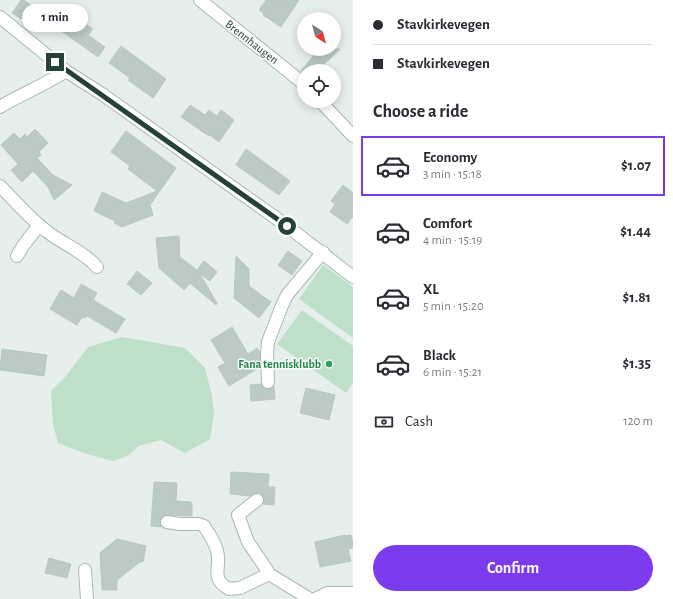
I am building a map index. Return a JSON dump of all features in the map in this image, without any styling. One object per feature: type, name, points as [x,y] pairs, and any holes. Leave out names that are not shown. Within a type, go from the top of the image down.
[{"type":"street","name":"Brennhaugen","points":[[200,0],[297,78]]},
{"type":"street","points":[[0,17],[66,71],[102,94],[323,252],[353,277]]},
{"type":"street","points":[[0,107],[54,79],[66,71]]},
{"type":"street","points":[[327,108],[353,136]]},
{"type":"street","points":[[0,186],[39,225],[50,234],[92,261],[97,267]]},
{"type":"street","points":[[17,256],[22,246],[39,225]]},
{"type":"street","points":[[268,382],[268,342],[281,308],[287,295],[323,252]]},
{"type":"street","points":[[257,500],[238,515],[248,542],[267,570],[268,574],[310,599]]},
{"type":"street","points":[[167,522],[199,524],[204,526],[218,552],[217,574],[220,582],[229,589],[240,588],[268,574]]},
{"type":"street","points":[[85,570],[87,599]]},
{"type":"street","points":[[315,599],[327,593],[353,593]]},
{"type":"green space","points":[[323,265],[353,287],[353,338],[299,299]]},
{"type":"green space","name":"Fana tennisklubb","points":[[302,310],[353,346],[353,382],[346,393],[277,344]]},
{"type":"green space","points":[[122,337],[185,348],[205,368],[212,396],[214,414],[210,439],[185,453],[161,440],[139,446],[129,455],[113,461],[87,454],[58,443],[53,424],[51,391],[66,376],[88,347]]},
{"type":"building","points":[[21,0],[24,0],[34,7],[25,21],[12,13]]},
{"type":"building","points":[[266,0],[299,0],[281,27],[263,15],[264,14],[259,10]]},
{"type":"building","points":[[58,4],[73,15],[77,9],[87,16],[82,22],[93,29],[88,35],[105,47],[98,57],[46,20]]},
{"type":"building","points":[[121,46],[166,79],[153,98],[128,80],[130,78],[109,63]]},
{"type":"building","points":[[313,56],[333,56],[324,64],[307,64]]},
{"type":"building","points":[[190,105],[205,115],[209,110],[217,116],[221,110],[234,120],[219,142],[181,117]]},
{"type":"building","points":[[35,129],[48,143],[39,152],[41,155],[37,158],[53,175],[72,185],[54,200],[48,187],[33,171],[22,182],[11,170],[18,164],[1,145],[14,133],[20,139],[25,134],[27,137]]},
{"type":"building","points":[[126,131],[176,168],[150,205],[153,215],[122,227],[114,223],[115,221],[94,211],[102,192],[126,203],[157,191],[128,169],[130,166],[111,152]]},
{"type":"building","points":[[246,149],[290,181],[279,195],[236,165]]},
{"type":"building","points":[[343,185],[353,193],[353,216],[347,224],[330,212],[335,204],[331,201]]},
{"type":"building","points":[[179,236],[180,257],[197,270],[204,261],[217,272],[210,281],[200,274],[217,303],[216,305],[190,283],[184,290],[159,268],[156,238]]},
{"type":"building","points":[[288,251],[302,261],[292,275],[278,265]]},
{"type":"building","points":[[236,256],[249,269],[249,286],[271,302],[259,318],[234,298]]},
{"type":"building","points":[[137,271],[152,283],[141,295],[127,284]]},
{"type":"building","points":[[81,284],[97,293],[93,300],[125,319],[116,333],[87,316],[85,318],[82,317],[77,325],[50,309],[61,290],[74,298]]},
{"type":"building","points":[[232,327],[248,354],[257,348],[260,353],[260,367],[229,386],[218,367],[225,363],[211,340]]},
{"type":"building","points":[[2,349],[47,355],[44,376],[0,370]]},
{"type":"building","points":[[261,384],[264,388],[268,389],[274,386],[275,399],[251,401],[250,385]]},
{"type":"building","points":[[306,388],[335,395],[329,420],[300,413]]},
{"type":"building","points":[[231,472],[269,474],[268,487],[275,487],[274,505],[263,504],[263,495],[259,493],[250,496],[230,494]]},
{"type":"building","points":[[154,482],[177,483],[176,501],[191,502],[192,516],[165,515],[160,520],[161,527],[151,526]]},
{"type":"building","points":[[351,535],[353,543],[353,548],[348,549],[351,561],[320,567],[315,542]]},
{"type":"building","points":[[117,539],[146,546],[143,562],[140,562],[117,580],[117,590],[102,590],[100,553]]},
{"type":"building","points":[[49,558],[71,564],[67,578],[45,573]]},
{"type":"place","name":"Fana tennisklubb","points":[[329,364]]},
{"type":"route","points":[[55,62],[287,226]]}]
